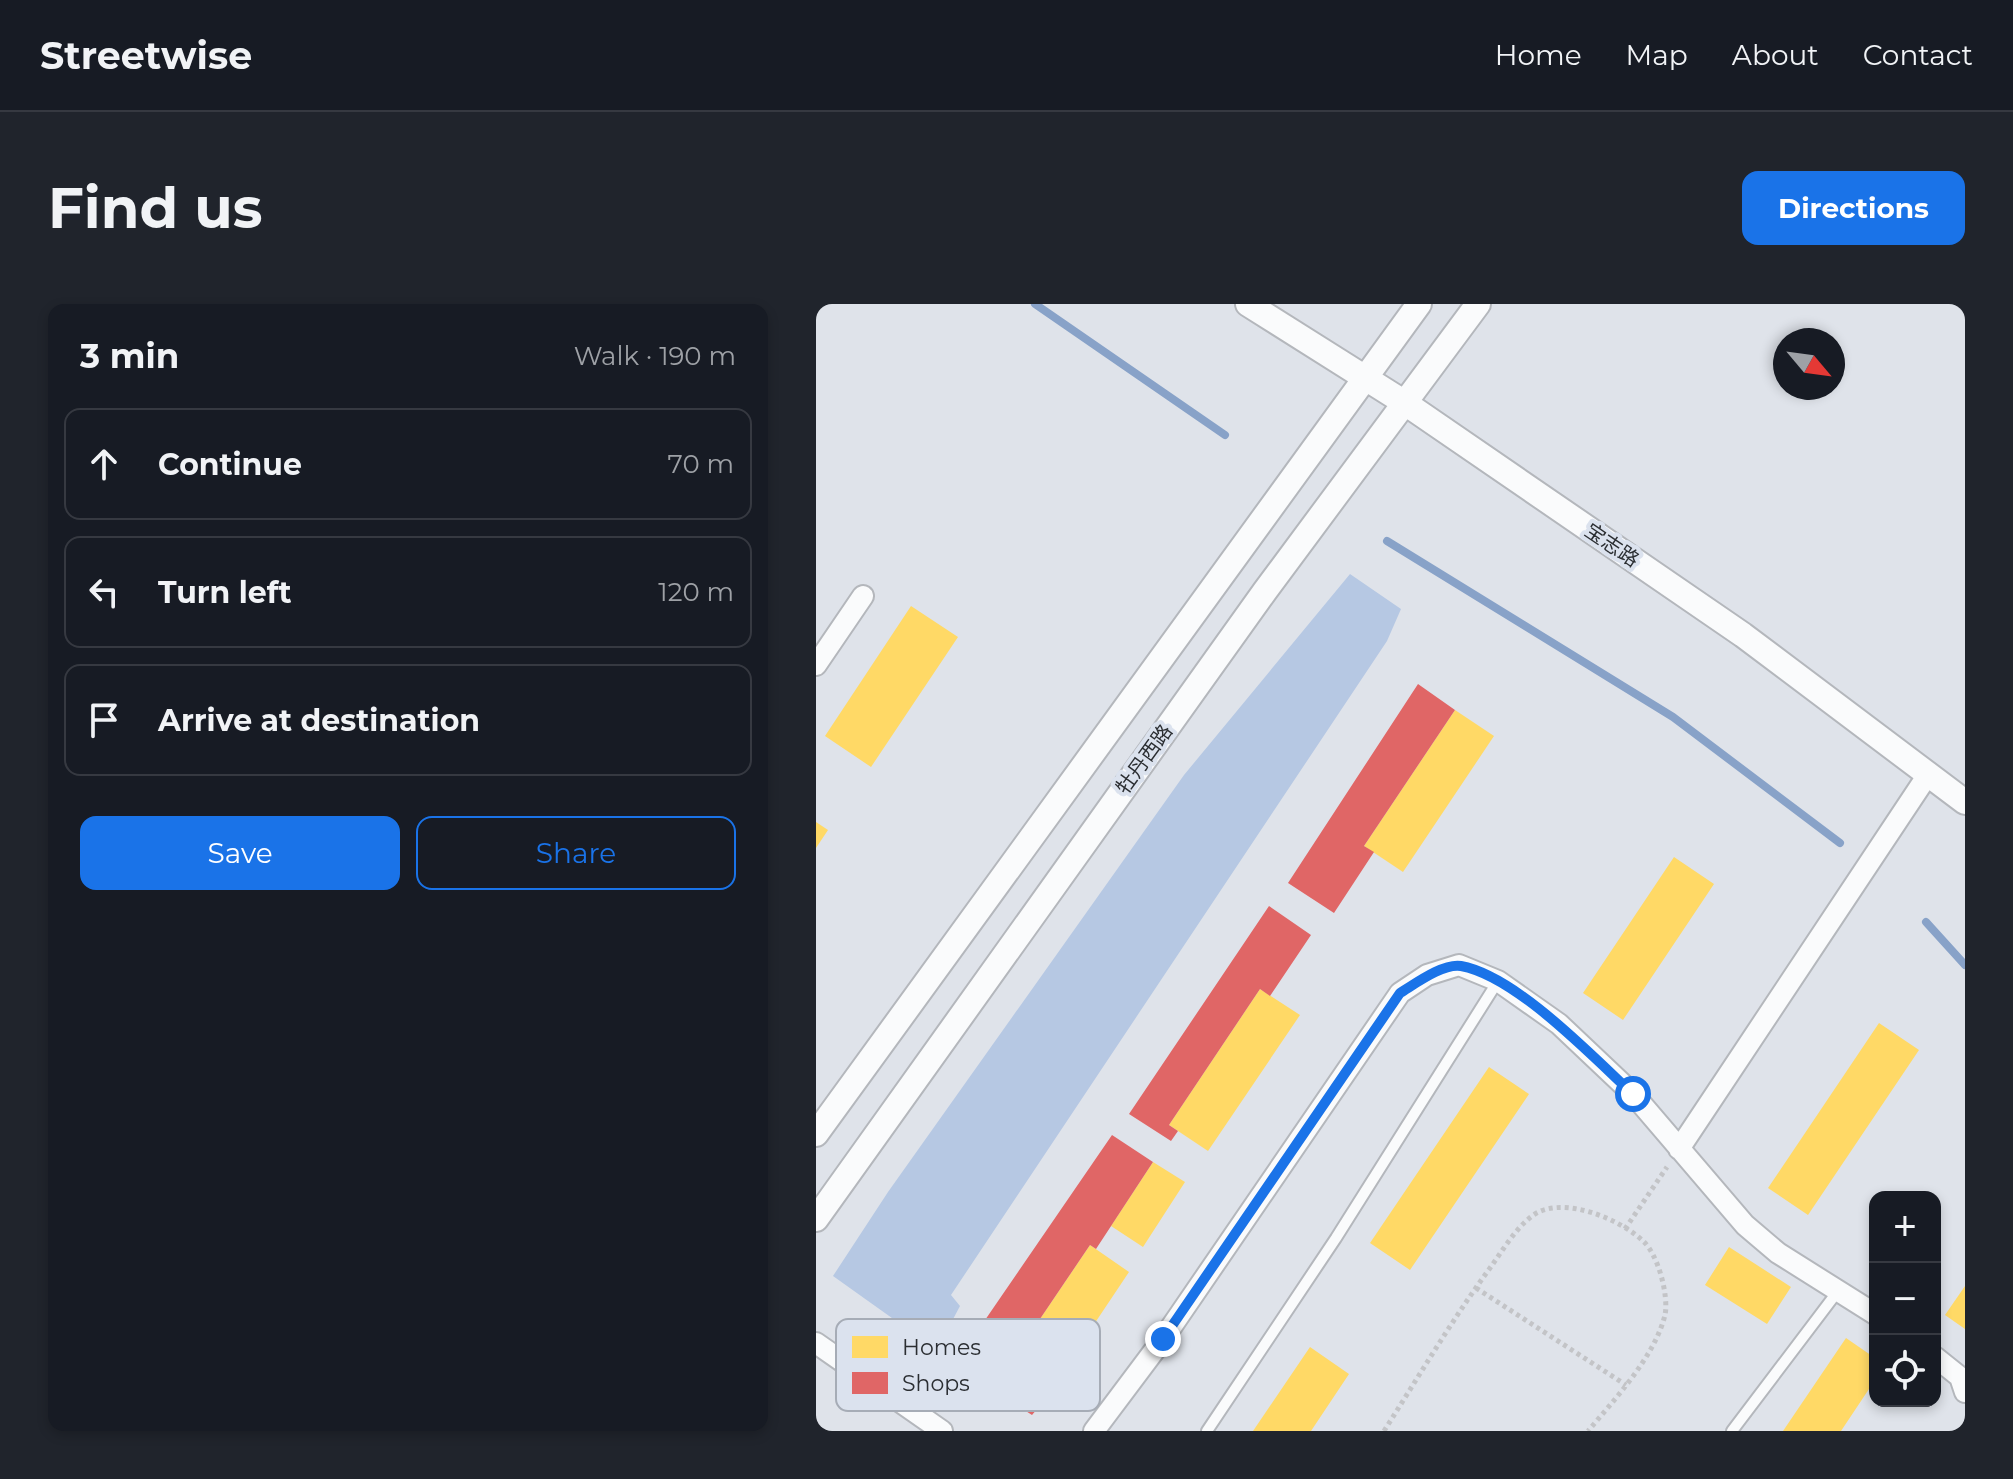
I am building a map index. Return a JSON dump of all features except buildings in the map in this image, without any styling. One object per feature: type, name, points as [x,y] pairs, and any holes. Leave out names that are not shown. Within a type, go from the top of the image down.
[{"type":"street","name":"宝志路","points":[[1248,304],[1405,403],[1743,635],[1965,802]]},
{"type":"street","points":[[816,1134],[1419,304]]},
{"type":"street","name":"牡丹西路","points":[[816,1219],[1255,604],[1478,304]]},
{"type":"street","points":[[816,664],[863,596]]},
{"type":"street","points":[[1679,1149],[1929,773]]},
{"type":"street","points":[[1094,1431],[1163,1339],[1400,993],[1427,975],[1459,965],[1498,981],[1559,1024],[1633,1094],[1745,1225],[1778,1253],[1869,1310]]},
{"type":"street","points":[[816,1343],[836,1357]]},
{"type":"street","points":[[1941,1362],[1960,1377],[1965,1392]]},
{"type":"street","points":[[913,1411],[942,1431]]},
{"type":"lane","points":[[1207,1431],[1336,1238],[1498,981]]},
{"type":"lane","points":[[1732,1431],[1838,1291]]},
{"type":"path","points":[[1625,1229],[1679,1149]]},
{"type":"path","points":[[1384,1431],[1512,1237],[1533,1214],[1556,1206],[1600,1215],[1644,1241],[1654,1256],[1663,1282],[1665,1312],[1656,1337],[1626,1385],[1588,1431]]},
{"type":"path","points":[[1476,1288],[1626,1385]]},
{"type":"shaded area","points":[[1350,574],[1401,609],[1387,641],[951,1295],[960,1306],[953,1319],[893,1319],[833,1276],[888,1192],[1184,775]]},
{"type":"waterway","points":[[1035,304],[1225,435]]},
{"type":"waterway","points":[[1387,541],[1673,717],[1840,843]]},
{"type":"waterway","points":[[1926,922],[1965,965]]},
{"type":"route","points":[[1163,1339],[1400,993],[1427,975],[1459,965],[1498,981],[1559,1024],[1633,1094]]}]
